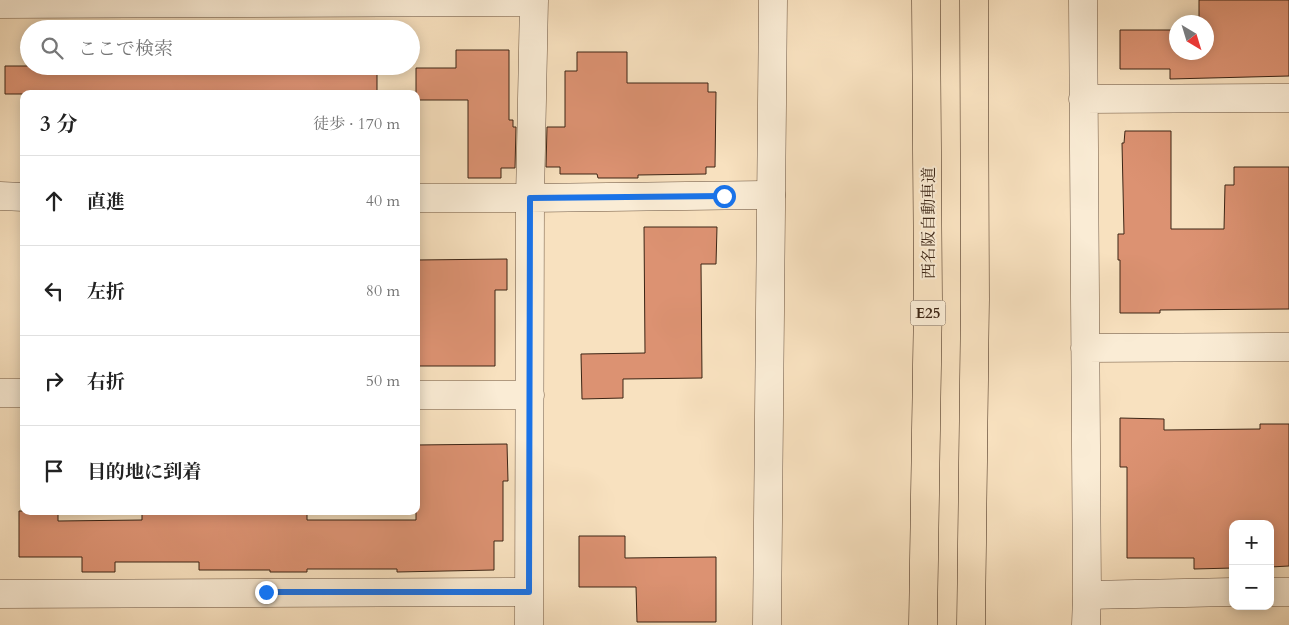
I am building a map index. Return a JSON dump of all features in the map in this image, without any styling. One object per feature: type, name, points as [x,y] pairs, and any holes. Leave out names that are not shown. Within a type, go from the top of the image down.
[{"type":"highway","name":"西名阪自動車道","points":[[923,625],[928,300],[926,0]]},
{"type":"highway","points":[[971,625],[975,299],[974,0]]},
{"type":"street","points":[[767,625],[774,0]]},
{"type":"street","points":[[1083,0],[1086,625]]},
{"type":"street","points":[[0,4],[534,1],[530,198],[529,625]]},
{"type":"street","points":[[1083,99],[1289,98]]},
{"type":"street","points":[[420,198],[771,195]]},
{"type":"street","points":[[0,196],[20,196]]},
{"type":"street","points":[[1085,348],[1289,347]]},
{"type":"street","points":[[0,393],[20,393]]},
{"type":"street","points":[[420,395],[530,395]]},
{"type":"street","points":[[0,594],[529,592]]},
{"type":"street","points":[[1087,595],[1229,592]]},
{"type":"street","points":[[1274,592],[1289,592]]},
{"type":"building","points":[[1199,0],[1289,0],[1289,76],[1170,79],[1170,69],[1120,69],[1120,30],[1169,30],[1169,60],[1214,60],[1214,15],[1199,15]]},
{"type":"building","points":[[456,50],[509,50],[509,120],[513,120],[513,127],[516,127],[515,168],[501,168],[501,178],[468,178],[468,100],[420,100],[420,90],[416,90],[416,75],[420,75],[420,68],[456,68]]},
{"type":"building","points":[[577,52],[627,52],[627,83],[708,83],[708,92],[716,92],[715,167],[706,167],[706,174],[638,175],[638,178],[598,178],[597,174],[560,174],[560,167],[546,167],[547,127],[565,127],[565,71],[577,71]]},
{"type":"building","points":[[5,66],[20,66],[20,75],[377,75],[377,90],[20,90],[20,94],[5,94]]},
{"type":"building","points":[[1125,131],[1171,131],[1171,229],[1224,229],[1225,185],[1234,185],[1234,167],[1289,167],[1289,309],[1160,310],[1160,313],[1120,313],[1118,234],[1124,234],[1122,143],[1124,143]]},
{"type":"building","points":[[644,227],[717,227],[716,264],[701,264],[702,378],[623,379],[623,398],[582,399],[581,354],[645,353]]},
{"type":"building","points":[[507,259],[507,290],[495,290],[495,366],[420,366],[420,260]]},
{"type":"building","points":[[1120,418],[1164,419],[1164,430],[1260,429],[1260,424],[1289,424],[1289,566],[1274,567],[1274,520],[1229,520],[1229,568],[1194,569],[1194,558],[1127,558],[1127,467],[1120,467]]},
{"type":"building","points":[[507,444],[508,481],[503,481],[503,541],[494,541],[494,570],[397,572],[397,569],[307,569],[307,572],[270,572],[270,570],[199,570],[199,562],[115,562],[115,572],[82,572],[82,557],[19,557],[19,511],[20,515],[58,515],[58,521],[142,520],[142,515],[307,515],[307,520],[416,520],[416,515],[420,515],[420,445]]},
{"type":"building","points":[[579,536],[625,536],[625,558],[716,557],[716,622],[637,622],[636,587],[579,587]]},
{"type":"route","points":[[266,592],[529,592],[530,198],[724,196]]}]
